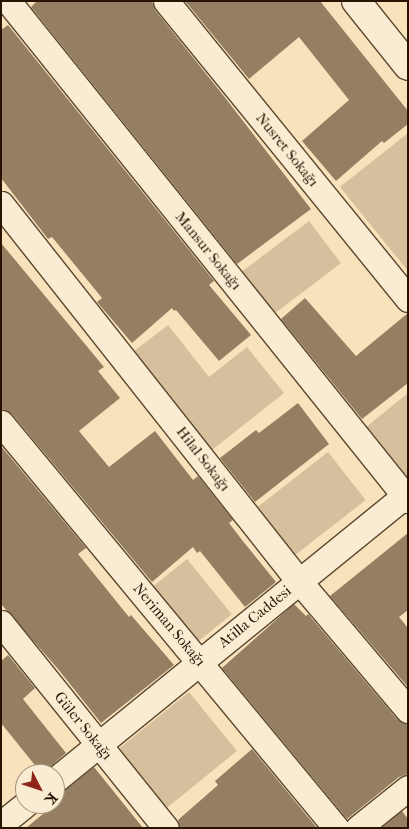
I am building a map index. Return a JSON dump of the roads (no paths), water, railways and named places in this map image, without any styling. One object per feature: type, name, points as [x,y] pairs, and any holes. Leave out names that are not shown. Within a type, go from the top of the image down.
[{"type":"street","name":"Mansur Sokağı","points":[[8,1],[406,496]]},
{"type":"street","name":"Nusret Sokağı","points":[[166,1],[408,299]]},
{"type":"street","points":[[356,1],[408,66]]},
{"type":"street","name":"Hilal Sokağı","points":[[1,204],[300,581],[408,710]]},
{"type":"street","name":"Neriman Sokağı","points":[[1,424],[336,828]]},
{"type":"street","name":"Atilla Caddesi","points":[[65,772],[406,496]]},
{"type":"street","name":"Güler Sokağı","points":[[1,623],[166,828]]},
{"type":"street","points":[[358,828],[408,788]]},
{"type":"street","points":[[1,824],[15,813]]}]
